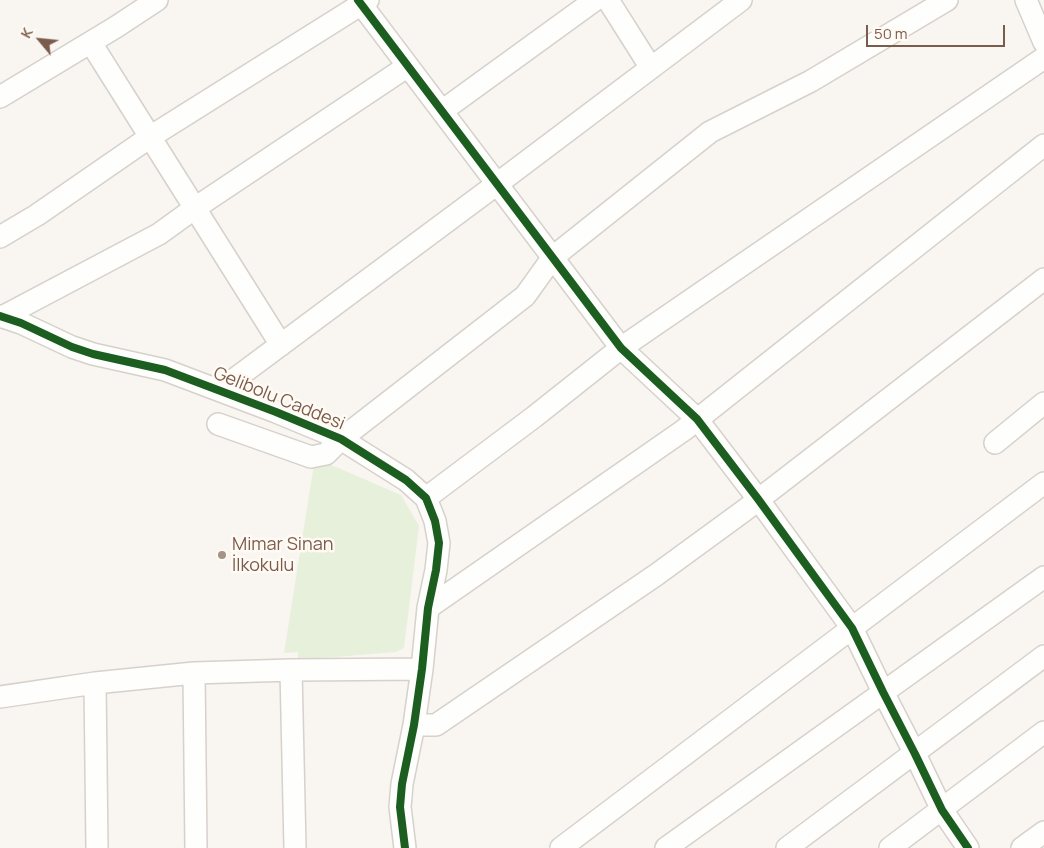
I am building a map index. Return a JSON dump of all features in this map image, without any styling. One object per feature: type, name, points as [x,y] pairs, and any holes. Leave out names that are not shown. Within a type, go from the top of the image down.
[{"type":"street","points":[[0,97],[91,43],[157,0]]},
{"type":"street","points":[[442,111],[595,0]]},
{"type":"street","points":[[608,0],[651,68]]},
{"type":"street","points":[[220,390],[741,0]]},
{"type":"street","points":[[218,424],[311,457],[326,454],[341,439],[525,296],[553,257],[710,132],[811,81],[947,0]]},
{"type":"street","points":[[1026,0],[1044,42]]},
{"type":"street","points":[[0,237],[37,215],[150,137],[362,1],[408,66],[622,348],[697,419],[852,628],[942,810],[968,848]]},
{"type":"street","points":[[91,43],[281,345]]},
{"type":"street","points":[[426,498],[622,348],[1044,58]]},
{"type":"street","points":[[1,316],[159,234],[408,66]]},
{"type":"street","points":[[428,608],[684,430],[1044,145]]},
{"type":"street","points":[[414,724],[436,725],[656,575],[1044,279]]},
{"type":"street","name":"Gelibolu Caddesi","points":[[1,316],[21,323],[72,347],[93,354],[165,370],[341,439],[406,480],[426,498],[435,521],[439,543],[436,570],[428,608],[414,724],[402,784],[400,807],[405,848]]},
{"type":"street","points":[[994,443],[1044,403]]},
{"type":"street","points":[[561,848],[1044,483]]},
{"type":"street","points":[[666,848],[1044,577]]},
{"type":"street","points":[[787,848],[1044,656]]},
{"type":"street","points":[[0,697],[95,683],[194,673],[422,669]]},
{"type":"street","points":[[291,670],[295,848]]},
{"type":"street","points":[[194,673],[196,848]]},
{"type":"street","points":[[95,683],[98,848]]},
{"type":"street","points":[[890,848],[1044,732]]},
{"type":"street","points":[[1022,848],[1044,832]]},
{"type":"green space","points":[[315,458],[401,495],[419,526],[404,648],[396,652],[298,660],[298,652],[284,653]]},
{"type":"cycle path","points":[[358,0],[621,348],[697,419],[852,628],[942,810],[968,848]]},
{"type":"cycle path","points":[[0,316],[93,354],[165,370],[341,439],[406,480],[426,498],[435,521],[439,543],[436,570],[428,608],[414,725],[402,784],[400,807],[405,848]]},
{"type":"place","name":"Mimar Sinan İlkokulu","points":[[222,555]]}]
